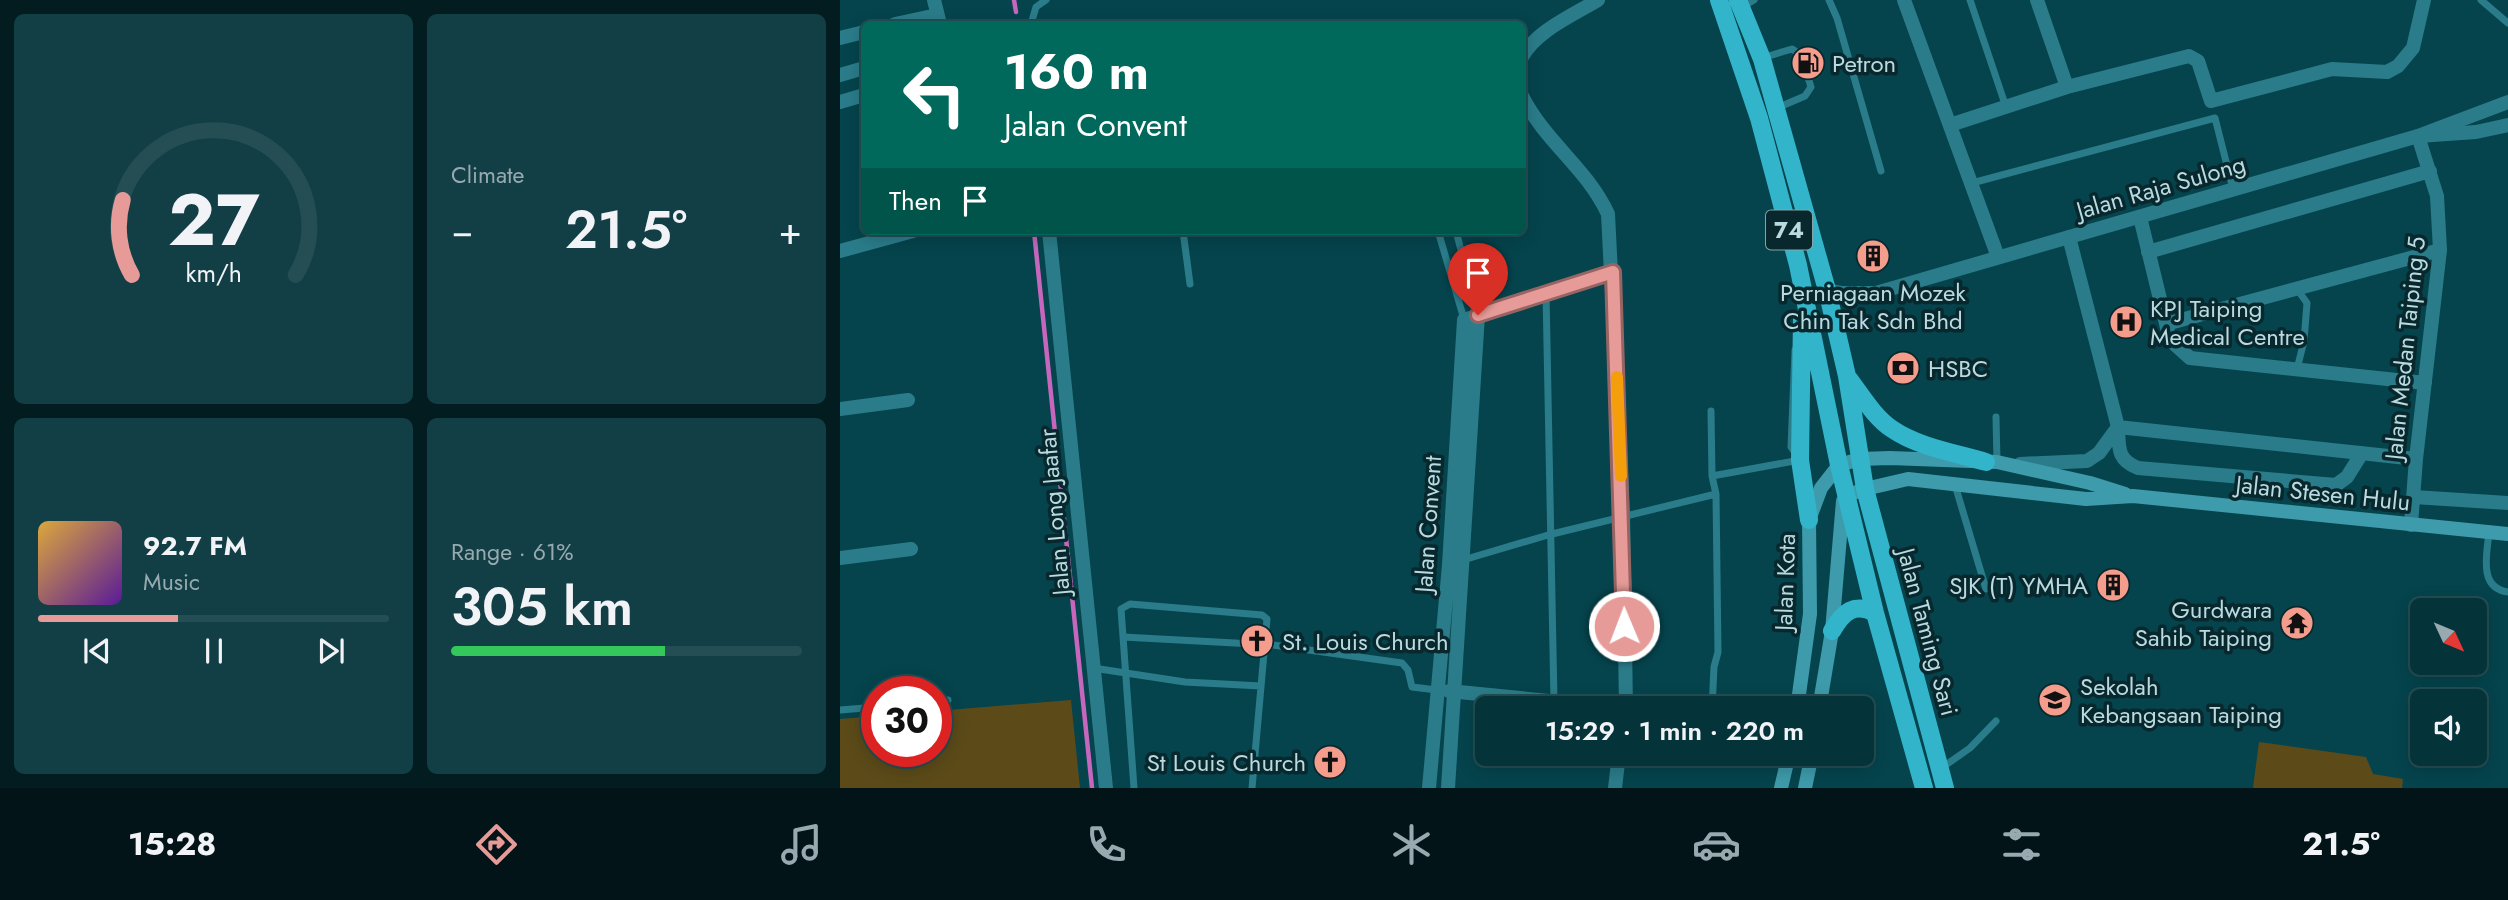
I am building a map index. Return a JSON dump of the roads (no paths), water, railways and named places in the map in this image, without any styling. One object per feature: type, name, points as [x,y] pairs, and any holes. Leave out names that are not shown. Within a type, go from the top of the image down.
[{"type":"main road","name":"74","points":[[1719,0],[1759,118],[1798,265],[1839,465],[1856,492]]},
{"type":"main road","name":"74","points":[[1745,2],[1827,290],[1847,376],[1860,459],[1856,492]]},
{"type":"main road","points":[[1798,265],[1802,319],[1800,460],[1810,520]]},
{"type":"main road","points":[[1847,376],[1874,414],[1892,430],[1917,441],[1991,462]]},
{"type":"main road","name":"Jalan Stesen Hulu","points":[[1839,465],[1860,459],[2015,464],[2133,496],[2508,534]]},
{"type":"main road","name":"Jalan Kota","points":[[1799,696],[1810,614],[1810,520],[1821,488],[1839,465]]},
{"type":"main road","name":"Jalan Stesen Hulu","points":[[1856,492],[1908,479],[2086,499],[2133,496]]},
{"type":"main road","name":"Jalan Kota","points":[[1821,696],[1832,631],[1843,501],[1856,492]]},
{"type":"main road","name":"Jalan Taming Sari","points":[[1856,492],[1875,613],[1924,788]]},
{"type":"main road","name":"Jalan Taming Sari","points":[[1856,492],[1945,788]]},
{"type":"main road","points":[[1832,631],[1839,618],[1853,607],[1864,607],[1875,613]]},
{"type":"main road","points":[[1781,788],[1786,766]]},
{"type":"main road","points":[[1805,788],[1810,766]]},
{"type":"street","points":[[1526,50],[1558,24],[1598,0]]},
{"type":"street","points":[[1904,0],[1998,257]]},
{"type":"street","points":[[2037,0],[2067,87]]},
{"type":"street","points":[[1950,125],[2067,87],[2189,57],[2198,61],[2211,101],[2332,69],[2387,72],[2398,66],[2413,48],[2424,0]]},
{"type":"street","points":[[906,21],[937,13]]},
{"type":"street","points":[[840,38],[861,33]]},
{"type":"street","points":[[840,75],[861,69]]},
{"type":"street","points":[[840,102],[861,96]]},
{"type":"street","points":[[2418,136],[2508,102]]},
{"type":"street","points":[[1526,103],[1535,119],[1595,187],[1608,214],[1613,272],[1628,696]]},
{"type":"street","name":"Jalan Raja Sulong","points":[[1827,290],[1876,293],[2418,136],[2476,132],[2508,125]]},
{"type":"street","name":"Jalan Medan Taiping 5","points":[[2412,525],[2416,459],[2441,250],[2439,209],[2418,136]]},
{"type":"street","points":[[2148,252],[2430,171]]},
{"type":"street","points":[[2140,217],[2171,340],[2190,358],[2425,383]]},
{"type":"street","points":[[840,251],[898,235]]},
{"type":"street","name":"Jalan Long Jaafar","points":[[1049,235],[1106,788]]},
{"type":"street","points":[[2069,237],[2118,427],[2119,456],[2126,464],[2138,468],[2336,485],[2347,477],[2362,453]]},
{"type":"street","points":[[2166,324],[2441,250]]},
{"type":"street","points":[[1471,318],[1613,272]]},
{"type":"street","name":"Jalan Convent","points":[[1448,788],[1456,692],[1456,562],[1471,318]]},
{"type":"street","points":[[840,409],[908,400]]},
{"type":"street","points":[[2118,427],[2416,459]]},
{"type":"street","points":[[2015,464],[2087,461],[2099,453],[2118,427]]},
{"type":"street","points":[[2414,497],[2508,503]]},
{"type":"street","points":[[840,558],[911,549]]},
{"type":"street","name":"Jalan Convent","points":[[1429,788],[1437,690],[1456,562]]},
{"type":"street","points":[[1437,690],[1499,696]]},
{"type":"street","points":[[1615,788],[1618,766]]},
{"type":"lane","points":[[1032,21],[1036,7],[1046,0]]},
{"type":"lane","points":[[1829,0],[1881,171]]},
{"type":"lane","points":[[1970,0],[2006,107]]},
{"type":"lane","points":[[2481,0],[2508,23]]},
{"type":"lane","points":[[1762,59],[1793,49],[1801,55],[1811,87],[1805,96],[1777,108]]},
{"type":"lane","points":[[1972,183],[2215,118],[2233,190]]},
{"type":"lane","points":[[1184,235],[1190,284]]},
{"type":"lane","points":[[1440,235],[1471,318]]},
{"type":"lane","points":[[1457,235],[1471,318]]},
{"type":"lane","points":[[2297,289],[2307,303],[2304,341],[2297,369]]},
{"type":"lane","points":[[1545,292],[1553,696]]},
{"type":"lane","points":[[1711,411],[1712,476],[1716,494],[1718,652],[1713,696]]},
{"type":"lane","points":[[1991,462],[1996,417]]},
{"type":"lane","points":[[1712,476],[1800,460]]},
{"type":"lane","points":[[1955,485],[1986,589]]},
{"type":"lane","points":[[1456,562],[1548,534],[1716,494]]},
{"type":"lane","points":[[2489,532],[2486,575],[2491,584],[2508,592]]},
{"type":"lane","points":[[1134,788],[1121,609],[1130,604],[1262,615],[1267,619],[1252,788]]},
{"type":"lane","points":[[1123,637],[1264,646],[1402,663],[1408,670],[1412,687],[1437,690]]},
{"type":"lane","points":[[1093,668],[1185,682],[1261,686]]},
{"type":"lane","points":[[840,710],[861,708]]},
{"type":"lane","points":[[1939,769],[1970,748],[1996,721]]},
{"type":"waterway","points":[[1014,0],[1016,12]]},
{"type":"waterway","points":[[1034,235],[1092,788]]},
{"type":"place","name":"Petron","points":[[1808,63]]},
{"type":"place","name":"Perniagaan Mozek Chin Tak Sdn Bhd","points":[[1873,256]]},
{"type":"place","name":"KPJ Taiping Medical Centre","points":[[2126,322]]},
{"type":"place","name":"HSBC","points":[[1903,368]]},
{"type":"place","name":"SJK (T) YMHA","points":[[2113,585]]},
{"type":"place","name":"Gurdwara Sahib Taiping","points":[[2297,623]]},
{"type":"place","name":"St. Louis Church","points":[[1257,641]]},
{"type":"place","name":"Sekolah Kebangsaan Taiping","points":[[2055,700]]},
{"type":"place","name":"St Louis Church","points":[[1330,762]]}]
